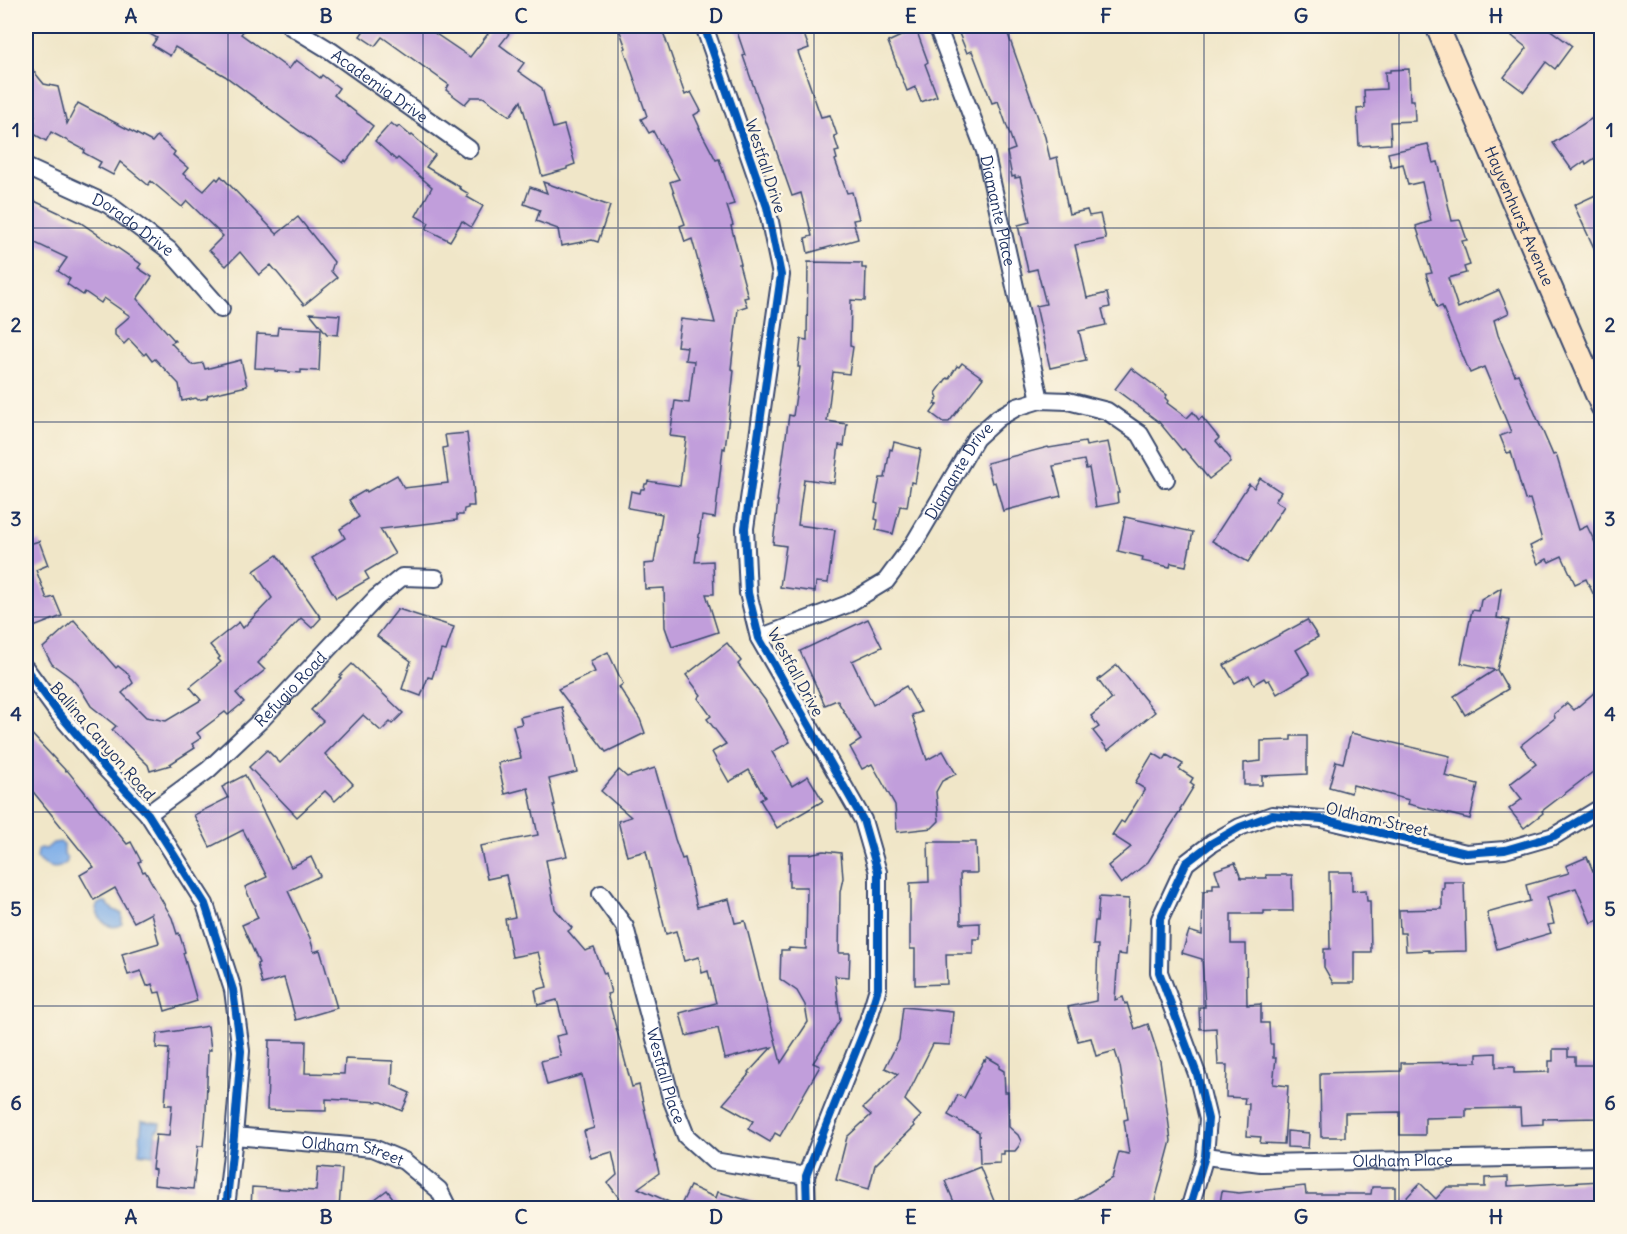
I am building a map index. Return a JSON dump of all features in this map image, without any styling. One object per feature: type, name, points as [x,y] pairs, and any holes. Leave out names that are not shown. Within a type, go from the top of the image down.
[{"type":"main road","name":"Hayvenhurst Avenue","points":[[1437,26],[1602,406]]},
{"type":"street","name":"Academia Drive","points":[[290,26],[331,51],[469,149]]},
{"type":"street","name":"Westfall Drive","points":[[704,26],[767,207],[781,275],[745,528],[748,593],[759,638],[863,820],[878,872],[878,988],[868,1021],[806,1176],[807,1209]]},
{"type":"street","name":"Diamante Place","points":[[937,26],[985,151],[1040,400]]},
{"type":"street","name":"Dorado Drive","points":[[26,167],[109,205],[169,250],[220,309]]},
{"type":"street","name":"Diamante Drive","points":[[759,638],[848,604],[886,581],[914,543],[976,438],[998,418],[1017,407],[1040,400],[1068,401],[1107,411],[1140,434],[1166,479]]},
{"type":"street","name":"Refugio Road","points":[[148,814],[208,770],[247,734],[376,598],[402,577],[436,578]]},
{"type":"street","name":"Ballina Canyon Road","points":[[26,669],[56,710],[148,814],[205,904],[233,990],[241,1051],[226,1209]]},
{"type":"street","name":"Oldham Street","points":[[1188,1209],[1205,1156],[1208,1119],[1197,1074],[1159,972],[1160,919],[1186,864],[1212,843],[1240,826],[1272,815],[1322,819],[1466,853],[1505,850],[1554,836],[1602,807]]},
{"type":"street","name":"Westfall Place","points":[[600,894],[626,927],[671,1098],[686,1136],[714,1161],[806,1176]]},
{"type":"street","name":"Oldham Street","points":[[234,1136],[373,1148],[404,1161],[439,1190],[448,1209]]},
{"type":"street","name":"Oldham Place","points":[[1205,1156],[1261,1163],[1602,1156]]},
{"type":"water","points":[[60,842],[64,844],[64,855],[67,858],[67,862],[63,865],[55,868],[44,864],[37,858],[38,850]]},
{"type":"water","points":[[103,902],[122,914],[122,924],[113,927],[102,921],[96,908]]},
{"type":"water","points":[[142,1121],[160,1123],[159,1130],[156,1130],[153,1155],[139,1153]]},
{"type":"building","points":[[136,26],[247,26],[241,34],[289,69],[296,60],[320,78],[322,75],[339,88],[334,95],[373,126],[343,163],[225,76],[175,47],[170,56],[152,45],[157,38]]},
{"type":"building","points":[[367,26],[424,26],[470,57],[494,26],[515,26],[500,45],[524,63],[518,71],[542,88],[553,128],[564,125],[575,164],[567,169],[542,176],[521,101],[510,116],[483,97],[471,97],[465,104],[446,90],[449,85],[382,37],[375,46],[360,36]]},
{"type":"building","points":[[618,26],[661,26],[685,95],[691,92],[701,111],[694,115],[716,160],[719,159],[734,204],[727,206],[748,297],[744,298],[747,306],[738,309],[731,369],[734,370],[730,408],[715,518],[702,516],[695,562],[713,561],[714,594],[706,594],[718,632],[672,647],[665,627],[664,588],[645,589],[644,564],[654,563],[662,514],[628,508],[631,491],[640,493],[648,481],[680,486],[686,438],[670,436],[675,401],[689,403],[694,361],[685,360],[687,347],[677,346],[681,319],[715,323],[692,239],[685,242],[680,226],[685,224],[670,182],[679,179],[653,131],[649,133],[641,119],[647,116]]},
{"type":"building","points":[[735,26],[801,26],[809,48],[798,52],[821,117],[830,115],[837,135],[834,136],[839,151],[835,152],[837,159],[835,160],[847,193],[852,192],[859,219],[853,220],[858,239],[808,253],[805,238],[812,236],[801,193],[792,196],[743,56],[745,55]]},
{"type":"building","points":[[956,26],[1005,26],[1045,137],[1050,159],[1057,157],[1069,214],[1087,210],[1089,216],[1100,214],[1106,239],[1075,245],[1087,298],[1107,293],[1110,307],[1102,309],[1106,325],[1079,331],[1086,360],[1050,368],[1036,306],[1046,304],[1037,269],[1028,271],[1018,225],[1030,222],[1020,177],[1012,177],[1007,152],[1015,149],[998,101],[992,103],[972,51],[967,53]]},
{"type":"building","points":[[1520,26],[1545,26],[1572,46],[1555,69],[1546,62],[1524,92],[1504,77],[1527,48],[1512,36]]},
{"type":"building","points":[[916,29],[928,62],[925,64],[937,96],[921,102],[915,87],[907,91],[888,42]]},
{"type":"building","points":[[26,62],[44,84],[58,87],[67,124],[78,103],[152,142],[157,136],[188,168],[183,174],[204,191],[216,178],[218,180],[221,176],[277,234],[298,217],[334,262],[331,271],[337,278],[304,305],[271,265],[259,275],[240,252],[226,266],[209,250],[223,236],[187,201],[182,207],[151,181],[148,185],[120,162],[113,175],[98,167],[101,162],[84,153],[85,150],[51,132],[46,141],[27,130],[35,116],[26,111]]},
{"type":"building","points":[[1409,69],[1410,100],[1414,100],[1415,121],[1390,122],[1391,144],[1359,146],[1357,109],[1365,108],[1364,90],[1386,89],[1385,72]]},
{"type":"building","points":[[1602,112],[1602,153],[1572,170],[1553,143]]},
{"type":"building","points":[[391,123],[412,135],[435,155],[426,167],[460,187],[469,194],[467,197],[483,206],[471,227],[462,221],[450,241],[426,229],[429,223],[416,216],[432,187],[375,141]]},
{"type":"building","points":[[1428,144],[1433,163],[1438,162],[1452,221],[1460,220],[1467,240],[1462,241],[1470,265],[1464,267],[1466,273],[1448,278],[1458,308],[1499,290],[1509,313],[1494,320],[1498,335],[1515,375],[1518,374],[1553,455],[1556,454],[1579,530],[1587,526],[1602,557],[1602,612],[1586,579],[1575,584],[1562,556],[1549,562],[1547,559],[1538,564],[1530,546],[1542,540],[1530,499],[1525,500],[1511,452],[1507,453],[1500,436],[1511,432],[1484,367],[1470,373],[1442,306],[1437,308],[1426,274],[1432,273],[1416,226],[1431,221],[1422,182],[1408,185],[1403,164],[1391,167],[1388,153]]},
{"type":"building","points":[[543,182],[610,206],[598,242],[592,240],[561,246],[558,229],[536,221],[540,210],[524,204],[530,187],[547,193]]},
{"type":"building","points":[[1602,192],[1602,265],[1574,205]]},
{"type":"building","points":[[26,197],[81,223],[141,264],[138,268],[152,277],[137,299],[175,341],[171,343],[192,365],[203,363],[205,369],[241,360],[247,386],[208,395],[207,398],[182,401],[179,384],[155,359],[152,361],[146,353],[144,355],[129,339],[124,344],[115,335],[115,329],[130,316],[104,298],[101,303],[67,284],[70,279],[58,271],[67,258],[31,241],[33,237],[26,234]]},
{"type":"building","points":[[808,262],[862,263],[862,268],[866,268],[865,301],[851,300],[850,346],[853,347],[849,374],[833,372],[827,421],[847,424],[844,446],[839,445],[834,483],[804,479],[798,525],[835,530],[828,583],[816,582],[815,592],[780,587],[786,546],[773,544],[789,415],[793,416],[800,367],[798,367],[801,339],[807,340]]},
{"type":"building","points":[[310,313],[340,315],[338,335],[327,334]]},
{"type":"building","points":[[278,327],[321,329],[319,371],[301,370],[301,373],[255,368],[257,334],[277,335]]},
{"type":"building","points":[[962,363],[983,378],[949,422],[943,422],[931,413],[937,405],[934,404],[938,398],[936,393],[957,366],[959,367]]},
{"type":"building","points":[[1131,368],[1167,395],[1165,398],[1167,403],[1187,418],[1193,412],[1199,420],[1202,417],[1219,438],[1216,441],[1230,458],[1230,463],[1209,479],[1159,422],[1115,389]]},
{"type":"building","points":[[467,433],[474,506],[464,509],[463,515],[457,515],[457,520],[380,529],[395,554],[365,572],[369,579],[336,598],[312,558],[345,538],[340,529],[359,517],[349,500],[397,475],[404,488],[448,483],[443,448],[447,447],[445,435]]},
{"type":"building","points":[[894,442],[921,449],[915,483],[911,482],[907,507],[900,506],[893,534],[876,530],[878,520],[875,519],[878,504],[875,503],[880,478],[885,478],[890,449],[892,450]]},
{"type":"building","points":[[1085,442],[1086,446],[1108,442],[1119,493],[1117,493],[1118,503],[1096,507],[1089,468],[1086,469],[1084,460],[1053,466],[1061,496],[1003,511],[987,463],[1048,447]]},
{"type":"building","points":[[1260,478],[1281,492],[1275,501],[1284,506],[1248,562],[1212,541],[1249,484],[1254,488]]},
{"type":"building","points":[[1125,517],[1193,532],[1186,566],[1171,563],[1170,567],[1142,561],[1143,557],[1118,551]]},
{"type":"building","points":[[39,541],[48,565],[36,570],[47,599],[54,597],[62,616],[26,630],[26,545]]},
{"type":"building","points":[[277,555],[321,618],[312,628],[301,618],[258,663],[265,670],[236,693],[244,702],[228,715],[225,712],[197,733],[201,738],[192,744],[195,748],[171,765],[150,771],[148,765],[112,730],[116,726],[91,706],[71,678],[52,664],[43,648],[74,620],[116,668],[118,666],[128,674],[133,683],[122,693],[146,717],[166,721],[201,700],[190,687],[221,662],[218,659],[220,657],[210,645],[239,622],[243,628],[272,598],[254,571]]},
{"type":"building","points":[[1501,588],[1497,618],[1509,620],[1497,670],[1508,689],[1465,715],[1454,696],[1495,670],[1461,663],[1472,610],[1479,611],[1481,600]]},
{"type":"building","points":[[398,609],[454,627],[446,651],[441,650],[432,678],[428,677],[421,696],[402,689],[411,661],[377,636]]},
{"type":"building","points":[[868,619],[882,647],[852,661],[873,705],[906,686],[921,712],[912,715],[927,760],[943,751],[956,774],[942,781],[936,792],[939,821],[932,828],[897,832],[895,805],[872,764],[862,769],[850,747],[861,740],[837,700],[825,705],[800,651]]},
{"type":"building","points":[[1307,620],[1318,637],[1296,650],[1310,674],[1277,694],[1269,680],[1266,681],[1264,678],[1254,684],[1249,675],[1235,683],[1224,665]]},
{"type":"building","points":[[727,643],[741,661],[738,664],[765,700],[790,742],[772,752],[792,786],[808,776],[823,801],[777,828],[760,800],[765,797],[749,770],[729,782],[712,752],[726,744],[707,719],[711,716],[698,698],[701,695],[686,675]]},
{"type":"building","points":[[608,652],[623,684],[619,687],[640,719],[645,733],[606,752],[558,689],[595,672],[590,661]]},
{"type":"building","points":[[352,664],[403,713],[381,731],[363,715],[325,754],[353,784],[335,801],[325,791],[297,817],[249,767],[267,750],[280,763],[323,721],[311,710]]},
{"type":"building","points":[[1117,665],[1155,712],[1108,750],[1093,731],[1099,727],[1091,716],[1112,699],[1098,680]]},
{"type":"building","points":[[1602,686],[1602,765],[1542,811],[1543,813],[1524,828],[1509,809],[1522,799],[1510,784],[1536,764],[1521,745],[1555,718],[1554,714],[1567,703],[1574,710]]},
{"type":"building","points":[[562,707],[577,772],[549,779],[555,805],[553,805],[567,856],[546,860],[555,909],[572,928],[568,931],[585,951],[594,948],[604,974],[606,973],[611,993],[607,994],[632,1087],[639,1085],[659,1173],[638,1188],[680,1207],[690,1186],[716,1198],[718,1192],[762,1204],[762,1209],[627,1209],[608,1183],[617,1175],[612,1152],[591,1158],[584,1131],[594,1128],[582,1075],[547,1085],[541,1061],[561,1056],[556,1036],[566,1034],[557,1000],[538,1005],[535,990],[547,987],[538,952],[512,957],[505,919],[515,917],[506,875],[487,879],[480,846],[538,835],[528,788],[505,794],[498,763],[521,758],[513,726],[522,724],[520,717]]},
{"type":"building","points":[[26,728],[67,770],[127,844],[131,842],[141,861],[138,862],[143,872],[145,871],[172,918],[177,934],[179,933],[197,1001],[165,1011],[160,992],[155,993],[152,984],[147,986],[141,971],[128,975],[122,954],[159,943],[151,913],[134,922],[115,888],[94,900],[80,875],[94,867],[26,783]]},
{"type":"building","points":[[1351,733],[1450,756],[1445,776],[1478,784],[1470,819],[1408,804],[1409,800],[1353,785],[1351,793],[1329,787],[1336,761],[1343,763]]},
{"type":"building","points":[[1291,736],[1307,736],[1307,774],[1262,776],[1262,785],[1244,785],[1244,763],[1261,761],[1261,741],[1291,740]]},
{"type":"building","points":[[1153,753],[1164,760],[1167,755],[1183,764],[1179,769],[1193,778],[1190,783],[1194,786],[1148,862],[1121,884],[1108,866],[1131,847],[1112,835],[1121,821],[1124,823],[1145,789],[1135,783]]},
{"type":"building","points":[[655,768],[675,839],[682,859],[685,858],[697,907],[729,899],[735,923],[745,921],[781,1063],[808,1022],[805,1005],[797,991],[780,979],[781,950],[806,949],[807,887],[789,887],[789,854],[824,851],[841,853],[843,878],[840,892],[839,953],[850,953],[849,977],[835,976],[840,1020],[813,1063],[820,1066],[780,1136],[775,1133],[770,1142],[748,1129],[753,1121],[723,1104],[772,1047],[725,1059],[718,1028],[686,1036],[680,1013],[716,1003],[708,971],[702,973],[699,957],[684,961],[676,931],[666,934],[646,851],[627,856],[618,821],[631,817],[601,791],[619,770],[627,777]]},
{"type":"building","points":[[245,775],[291,867],[311,857],[320,876],[288,891],[310,938],[314,952],[320,950],[337,1008],[296,1020],[284,978],[262,984],[257,964],[259,963],[242,925],[258,918],[245,887],[267,877],[243,830],[210,847],[194,815],[228,798],[222,787]]},
{"type":"building","points":[[928,842],[976,842],[977,873],[960,873],[961,924],[980,923],[980,939],[973,939],[973,954],[946,954],[947,984],[915,985],[915,949],[910,949],[910,883],[929,882]]},
{"type":"building","points":[[1587,857],[1593,871],[1602,868],[1602,919],[1591,923],[1576,888],[1547,897],[1554,924],[1548,925],[1551,933],[1497,949],[1487,913],[1530,901],[1526,885],[1569,873],[1566,866]]},
{"type":"building","points":[[1235,863],[1241,878],[1292,875],[1293,911],[1231,914],[1231,944],[1246,944],[1247,1005],[1261,1004],[1261,1023],[1269,1023],[1270,1044],[1273,1044],[1273,1058],[1276,1058],[1273,1084],[1288,1086],[1284,1144],[1260,1143],[1261,1137],[1247,1136],[1249,1104],[1244,1104],[1245,1098],[1226,1097],[1227,1065],[1218,1065],[1216,1028],[1200,1029],[1199,1007],[1205,1007],[1202,959],[1182,953],[1189,931],[1202,935],[1203,892],[1213,889],[1213,884],[1220,884],[1215,870]]},
{"type":"building","points":[[1329,872],[1352,872],[1352,891],[1366,890],[1367,901],[1370,901],[1371,952],[1354,952],[1354,983],[1333,983],[1324,967],[1324,949],[1330,949]]},
{"type":"building","points":[[1444,882],[1464,882],[1466,951],[1406,951],[1405,933],[1400,933],[1399,910],[1442,909]]},
{"type":"building","points":[[1099,897],[1129,899],[1126,955],[1118,954],[1115,1000],[1123,997],[1135,1029],[1148,1024],[1160,1061],[1171,1141],[1155,1201],[1148,1209],[1062,1209],[1112,1178],[1119,1152],[1129,1154],[1124,1120],[1128,1119],[1120,1066],[1115,1051],[1096,1056],[1091,1038],[1078,1041],[1068,1007],[1096,1001],[1098,945],[1093,945]]},
{"type":"building","points":[[903,1007],[953,1012],[950,1045],[933,1044],[905,1100],[921,1116],[913,1124],[915,1126],[875,1165],[869,1189],[836,1180],[847,1137],[871,1115],[863,1108],[898,1074],[885,1068],[899,1040]]},
{"type":"building","points":[[208,1026],[211,1050],[208,1050],[203,1146],[198,1146],[193,1189],[154,1185],[155,1170],[152,1169],[156,1135],[169,1136],[172,1105],[165,1105],[169,1049],[156,1048],[157,1034]]},
{"type":"building","points":[[269,1040],[306,1041],[305,1073],[344,1074],[345,1059],[393,1061],[392,1085],[410,1093],[402,1111],[382,1102],[326,1099],[326,1111],[267,1110]]},
{"type":"building","points":[[1553,1049],[1568,1049],[1568,1057],[1575,1057],[1575,1065],[1602,1065],[1602,1118],[1543,1119],[1543,1124],[1521,1125],[1520,1108],[1466,1109],[1466,1117],[1425,1118],[1425,1135],[1400,1135],[1400,1112],[1345,1113],[1345,1137],[1321,1137],[1320,1073],[1401,1071],[1401,1063],[1477,1062],[1477,1054],[1496,1053],[1496,1067],[1514,1067],[1514,1073],[1549,1072],[1549,1061],[1553,1061]]},
{"type":"building","points":[[987,1057],[999,1064],[999,1068],[1004,1071],[1005,1092],[1008,1092],[1009,1127],[1021,1141],[1015,1151],[1004,1151],[1004,1154],[1000,1154],[1000,1163],[980,1164],[979,1132],[948,1115],[958,1095],[964,1098]]},
{"type":"building","points":[[1287,1131],[1309,1133],[1308,1148],[1287,1147]]},
{"type":"building","points":[[318,1167],[342,1169],[339,1209],[251,1209],[252,1187],[316,1191]]},
{"type":"building","points":[[980,1167],[994,1201],[991,1203],[993,1209],[957,1209],[945,1181]]},
{"type":"building","points":[[1508,1177],[1508,1186],[1602,1181],[1602,1209],[1396,1209],[1420,1183],[1436,1199],[1447,1187],[1485,1187],[1485,1178]]},
{"type":"building","points":[[1305,1186],[1306,1194],[1371,1194],[1372,1187],[1395,1187],[1395,1209],[1219,1209],[1222,1191],[1239,1193]]},
{"type":"building","points":[[387,1190],[401,1209],[362,1209]]},
{"type":"cycle path","points":[[704,26],[767,207],[781,275],[745,528],[748,593],[759,638],[863,820],[878,872],[878,988],[868,1021],[806,1176],[807,1208]]},
{"type":"cycle path","points":[[26,669],[56,710],[148,814],[205,904],[233,990],[241,1051],[226,1208]]},
{"type":"cycle path","points":[[1188,1208],[1205,1156],[1208,1119],[1197,1074],[1159,972],[1160,919],[1186,863],[1212,843],[1240,827],[1272,815],[1322,819],[1466,853],[1505,850],[1554,836],[1602,807]]}]
